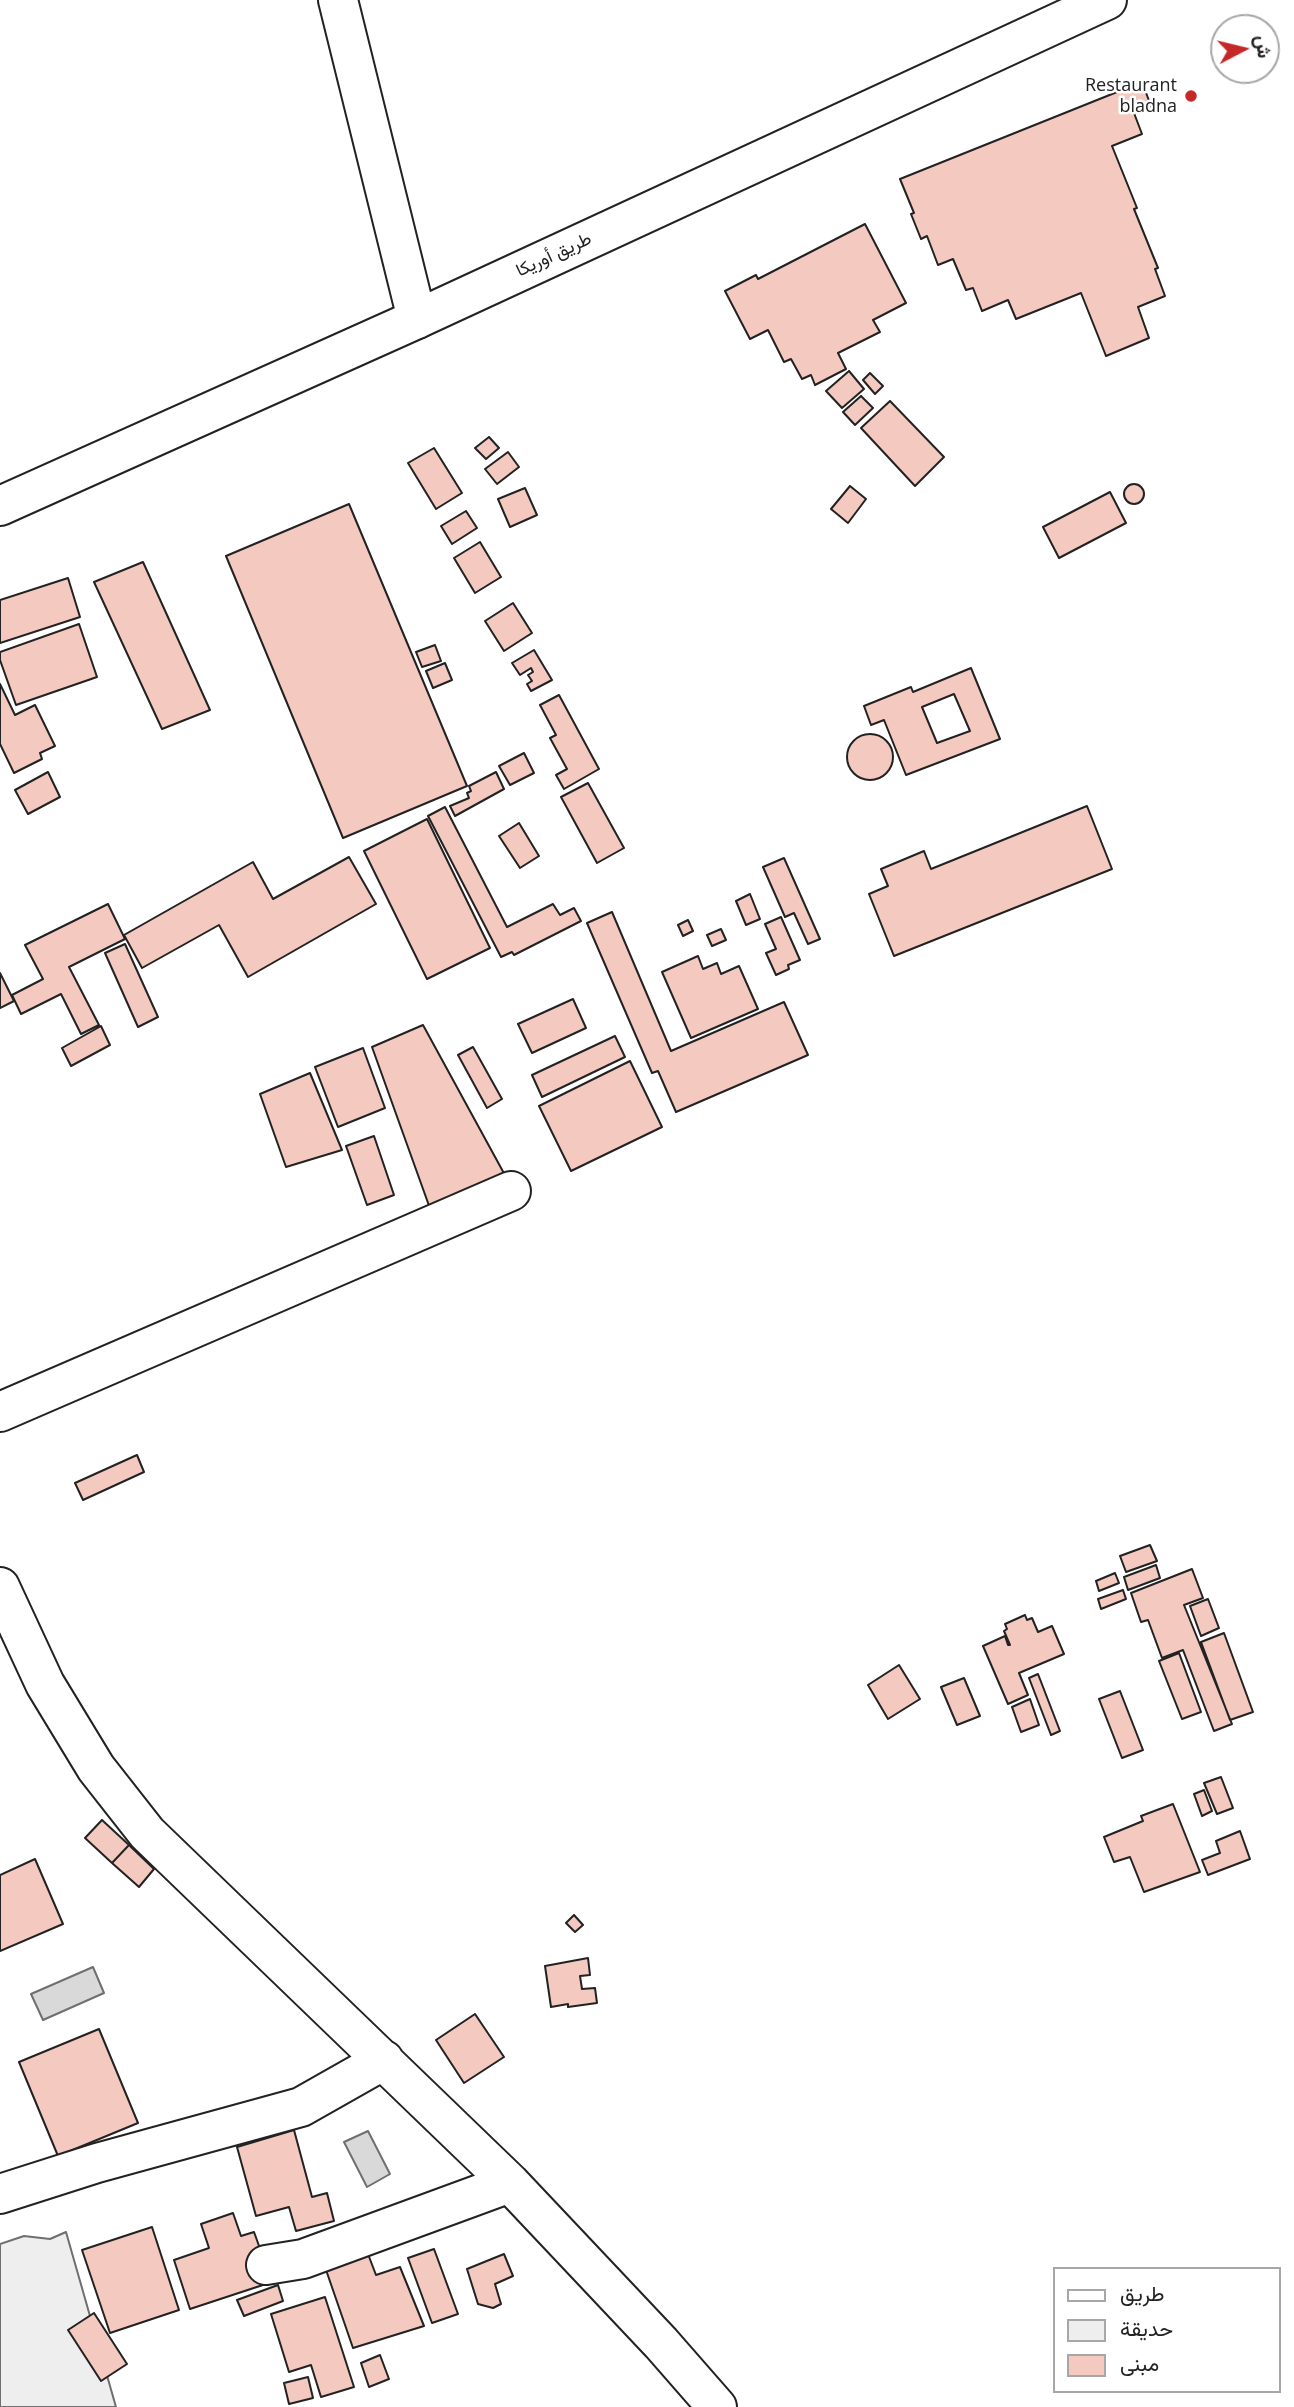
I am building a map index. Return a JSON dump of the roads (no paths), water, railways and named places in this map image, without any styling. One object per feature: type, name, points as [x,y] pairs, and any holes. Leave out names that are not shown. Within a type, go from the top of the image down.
[{"type":"street","points":[[338,0],[417,319]]},
{"type":"street","name":"طريق أوريكا","points":[[0,506],[417,319],[1107,0]]},
{"type":"street","points":[[0,1412],[511,1191]]},
{"type":"street","points":[[0,1587],[51,1695],[96,1768],[147,1833],[510,2183],[661,2343],[717,2407]]},
{"type":"street","points":[[0,2194],[97,2163],[301,2107],[384,2060]]},
{"type":"street","points":[[266,2265],[303,2259],[510,2183]]},
{"type":"place","name":"Restaurant bladna","points":[[1191,96]]}]
